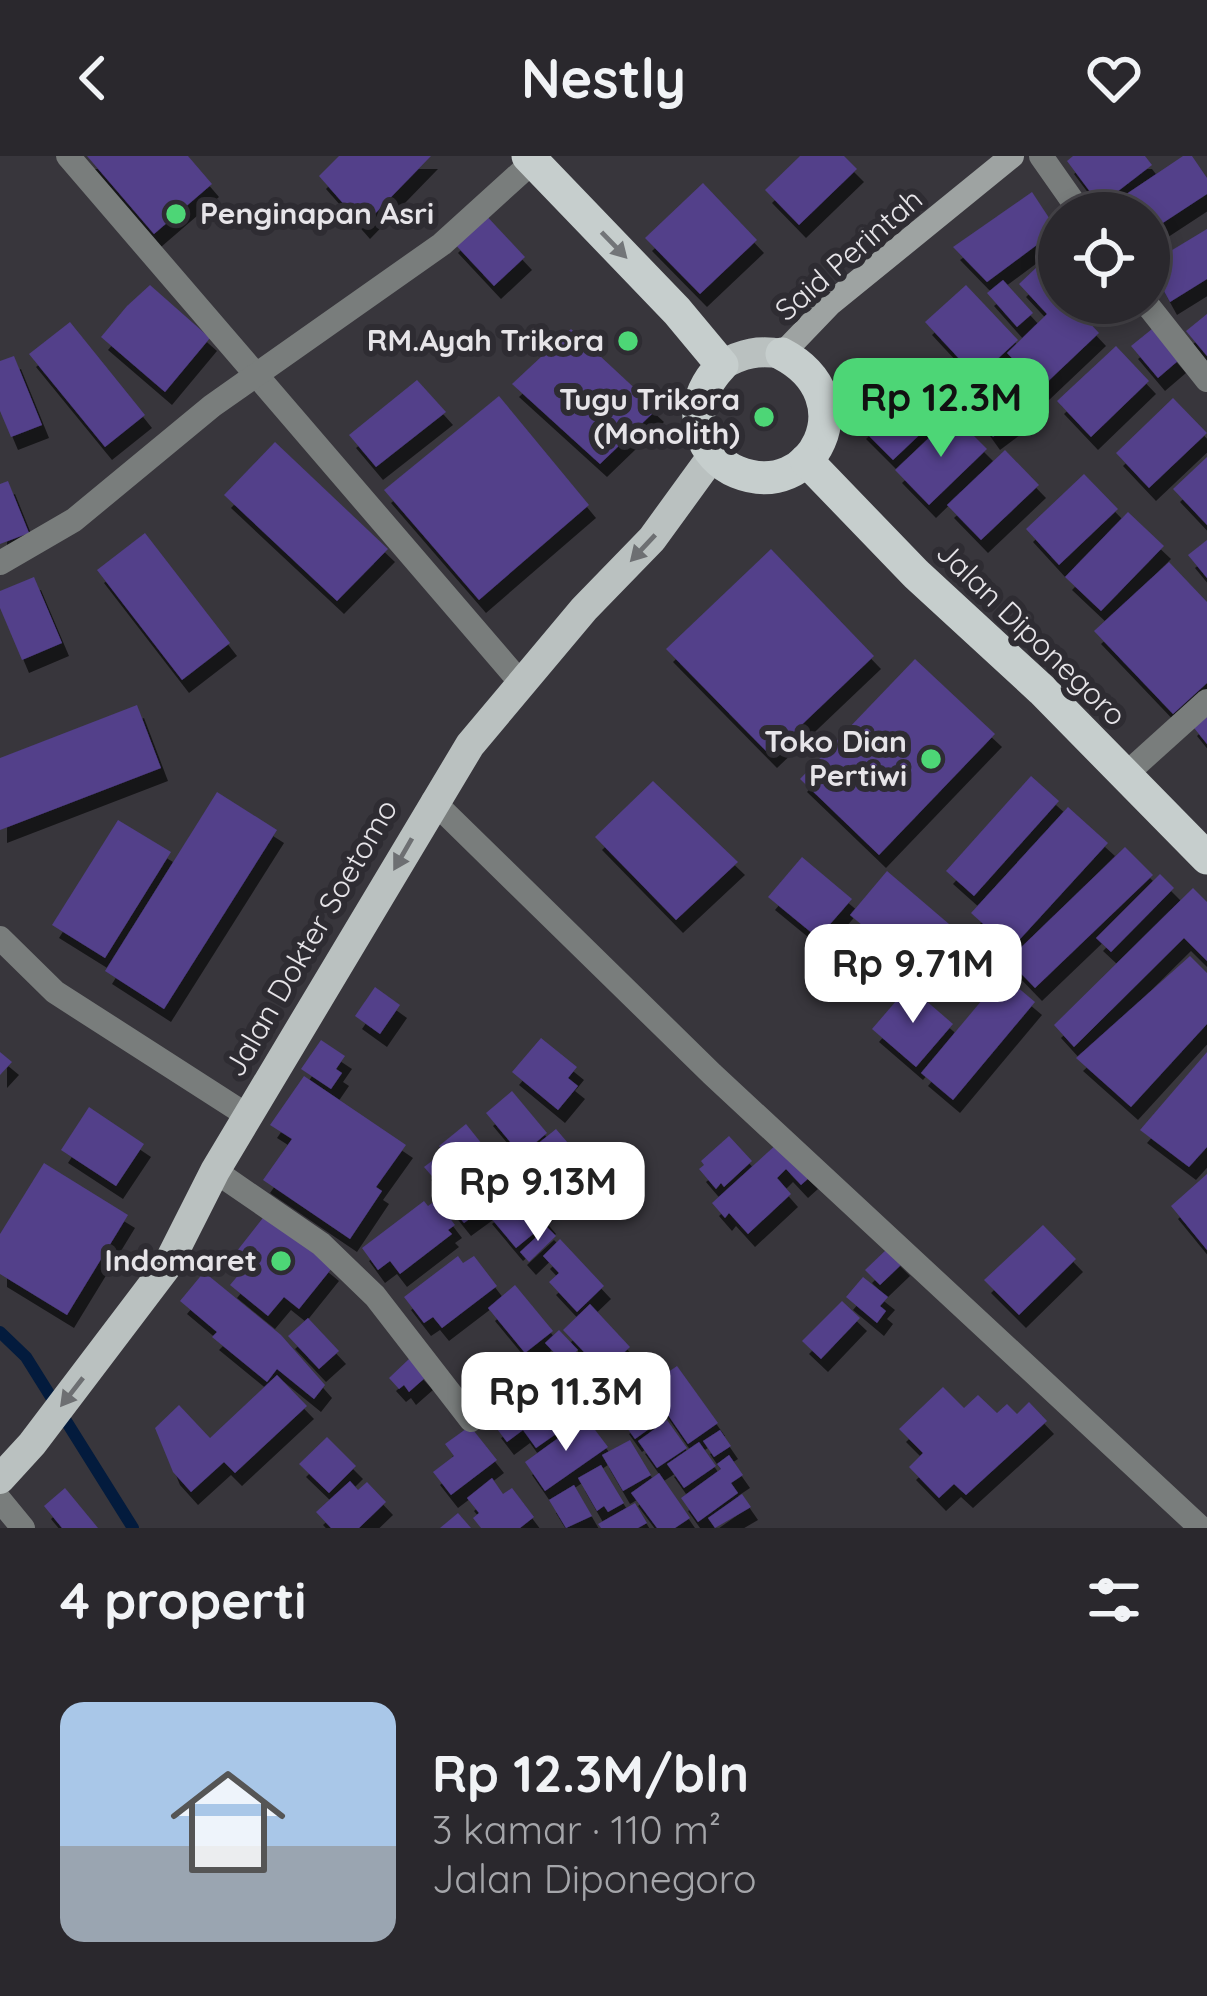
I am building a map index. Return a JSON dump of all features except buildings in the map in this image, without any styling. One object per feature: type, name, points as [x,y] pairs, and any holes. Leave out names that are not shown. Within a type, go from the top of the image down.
[{"type":"highway","points":[[533,158],[722,365],[700,398],[698,418],[713,454],[728,468],[747,476],[767,478],[806,460],[826,422],[816,380],[802,364],[782,354]]},
{"type":"highway","name":"Jalan Diponegoro","points":[[806,460],[1207,858]]},
{"type":"main road","name":"Said Perintah","points":[[782,354],[830,304],[1012,156]]},
{"type":"main road","points":[[722,365],[761,351],[782,354]]},
{"type":"main road","name":"Jalan Dokter Soetomo","points":[[0,1479],[167,1267],[215,1171],[470,745],[584,609],[652,539],[713,454]]},
{"type":"street","points":[[68,156],[521,683]]},
{"type":"street","points":[[1041,156],[1067,192]]},
{"type":"street","points":[[0,563],[74,520],[212,406],[442,244],[533,158]]},
{"type":"street","points":[[1163,324],[1207,380]]},
{"type":"street","points":[[1125,776],[1207,701]]},
{"type":"street","points":[[434,801],[712,1075],[1202,1528]]},
{"type":"street","points":[[0,938],[55,992],[248,1116]]},
{"type":"street","points":[[215,1171],[321,1244],[375,1296],[471,1420]]},
{"type":"street","points":[[0,1499],[23,1528]]},
{"type":"waterway","points":[[0,1332],[26,1357],[133,1528]]},
{"type":"place","name":"Penginapan Asri","points":[[176,214]]},
{"type":"place","name":"RM.Ayah Trikora","points":[[628,341]]},
{"type":"place","name":"Tugu Trikora (Monolith)","points":[[764,417]]},
{"type":"place","name":"Toko Dian Pertiwi","points":[[931,759]]},
{"type":"place","name":"Indomaret","points":[[281,1261]]}]
